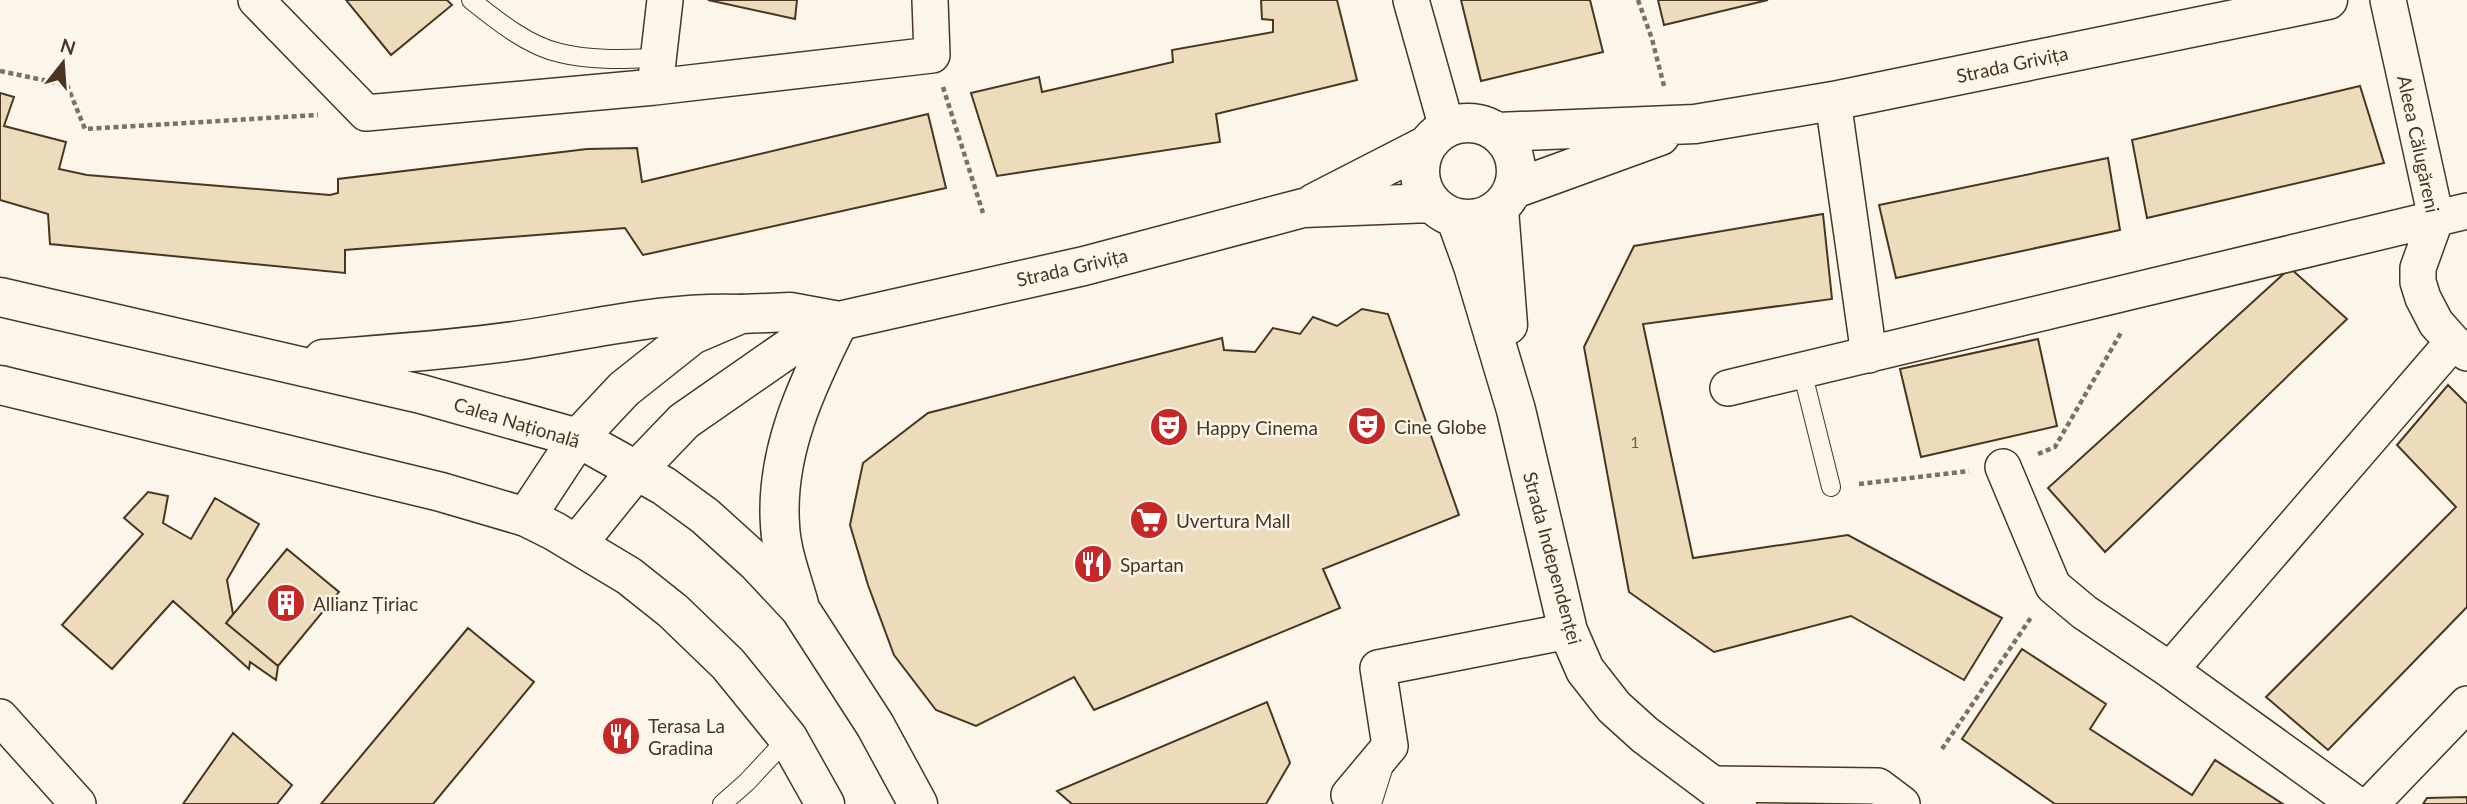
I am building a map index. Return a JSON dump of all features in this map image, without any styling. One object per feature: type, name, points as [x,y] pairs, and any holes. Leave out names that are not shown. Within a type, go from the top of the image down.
[{"type":"main road","name":"Strada Grivița","points":[[1497,132],[1695,124],[1833,101],[2328,0]]},
{"type":"main road","points":[[1464,123],[1481,125],[1497,132],[1508,144],[1515,158],[1517,174],[1506,199],[1486,217],[1471,220],[1443,211],[1423,190],[1419,174],[1421,159],[1437,136],[1464,123]]},
{"type":"main road","name":"Strada Grivița","points":[[1506,199],[1695,124]]},
{"type":"main road","name":"Strada Grivița","points":[[577,544],[636,471],[684,421],[802,339],[839,321],[1084,266],[1303,208],[1437,136]]},
{"type":"main road","name":"Strada Independenței","points":[[1506,199],[1516,410]]},
{"type":"main road","name":"Strada Grivița","points":[[1303,208],[1443,211]]},
{"type":"main road","name":"Strada Independenței","points":[[1443,211],[1474,266],[1516,410],[1568,631],[1585,670],[1614,708],[1645,735],[1724,794]]},
{"type":"main road","name":"Calea Națională","points":[[0,297],[290,362],[421,394],[578,438],[664,486],[705,516],[757,563],[800,609],[875,725],[918,804]]},
{"type":"main road","name":"Strada Grivița","points":[[526,517],[578,438],[624,389],[692,335],[741,314],[790,312],[839,321]]},
{"type":"main road","points":[[290,362],[513,341],[657,316],[741,314]]},
{"type":"main road","points":[[800,609],[779,528],[779,481],[791,432],[814,372],[839,321]]},
{"type":"main road","points":[[0,384],[441,492],[526,517],[629,576],[673,611],[727,664],[788,738],[825,804]]},
{"type":"street","points":[[256,0],[366,113],[657,73],[932,55],[930,0]]},
{"type":"street","points":[[657,73],[665,0]]},
{"type":"street","points":[[1411,0],[1437,136]]},
{"type":"street","name":"Aleea Călugăreni","points":[[2388,0],[2451,214],[2418,268],[2418,282],[2423,298],[2437,323],[2460,348]]},
{"type":"street","points":[[1833,101],[1869,355]]},
{"type":"street","points":[[1728,388],[2451,214]]},
{"type":"street","points":[[2170,670],[2460,348]]},
{"type":"street","points":[[2003,467],[2053,586],[2084,612],[2170,670],[2356,804]]},
{"type":"street","points":[[1360,799],[1390,746],[1378,668],[1568,631]]},
{"type":"street","points":[[2371,804],[2467,704]]},
{"type":"street","points":[[0,717],[78,804]]},
{"type":"street","points":[[1724,794],[1878,786],[1902,804]]},
{"type":"lane","points":[[471,0],[509,30],[558,53],[609,59],[657,73]]},
{"type":"lane","points":[[1802,371],[1831,487]]},
{"type":"lane","points":[[722,804],[747,782],[788,738]]},
{"type":"path","points":[[1638,0],[1652,38],[1664,86]]},
{"type":"path","points":[[932,55],[983,213]]},
{"type":"path","points":[[0,71],[67,85],[85,129],[366,113]]},
{"type":"path","points":[[1831,487],[2003,467],[2055,447],[2147,288]]},
{"type":"path","points":[[1942,749],[2053,586]]},
{"type":"building","points":[[346,0],[447,0],[452,5],[391,55]]},
{"type":"building","points":[[708,0],[797,0],[795,19]]},
{"type":"building","points":[[1261,0],[1337,0],[1357,80],[1216,114],[1220,142],[997,176],[971,93],[1039,77],[1042,92],[1173,62],[1172,50],[1273,32],[1273,20],[1262,19]]},
{"type":"building","points":[[1461,0],[1590,0],[1603,52],[1481,81]]},
{"type":"building","points":[[1658,0],[1768,0],[1664,25]]},
{"type":"building","points":[[2360,86],[2384,163],[2147,218],[2132,140]]},
{"type":"building","points":[[0,93],[14,97],[4,126],[66,142],[59,169],[87,175],[330,195],[338,193],[338,179],[587,149],[637,148],[642,182],[928,114],[946,188],[643,255],[625,228],[345,250],[345,273],[50,244],[48,214],[0,200]]},
{"type":"building","points":[[2108,158],[2120,230],[1896,278],[1879,205]]},
{"type":"building","points":[[1823,214],[1832,299],[1643,324],[1693,558],[1848,535],[2002,618],[1964,680],[1851,616],[1714,652],[1629,592],[1584,347],[1634,246]]},
{"type":"building","points":[[2290,268],[2347,319],[2105,552],[2048,488]]},
{"type":"building","name":"Uvertura Mall","points":[[1362,309],[1388,314],[1459,515],[1323,569],[1340,608],[1094,710],[1074,677],[976,726],[936,710],[894,655],[868,585],[850,525],[863,463],[928,413],[1222,338],[1224,350],[1255,352],[1273,328],[1300,334],[1313,317],[1337,326]]},
{"type":"building","points":[[2038,339],[2057,426],[1921,457],[1900,369]]},
{"type":"building","points":[[2448,385],[2467,404],[2467,607],[2328,750],[2266,697],[2456,507],[2397,445]]},
{"type":"building","points":[[148,492],[168,496],[163,523],[191,539],[215,498],[259,524],[227,580],[233,614],[226,623],[278,666],[276,680],[250,662],[249,669],[173,601],[112,669],[62,625],[143,534],[124,518]]},
{"type":"building","name":"Allianz Țiriac","points":[[287,549],[339,592],[278,666],[226,623]]},
{"type":"building","points":[[468,628],[534,682],[433,804],[321,804]]},
{"type":"building","points":[[2022,649],[2106,704],[2090,729],[2192,795],[2215,760],[2283,804],[2055,804],[1962,739]]},
{"type":"building","points":[[1267,702],[1290,763],[1266,804],[1072,804],[1057,791]]},
{"type":"building","points":[[233,733],[292,785],[277,804],[183,804]]},
{"type":"building","points":[[2467,797],[2467,804],[2423,804],[2427,798]]},
{"type":"place","name":"Cine Globe","points":[[1367,426]]},
{"type":"place","name":"Happy Cinema","points":[[1169,427]]},
{"type":"place","name":"Uvertura Mall","points":[[1149,520]]},
{"type":"place","name":"Spartan","points":[[1093,564]]},
{"type":"place","name":"Allianz Țiriac","points":[[286,603]]},
{"type":"place","name":"Terasa La Gradina","points":[[621,736]]}]
